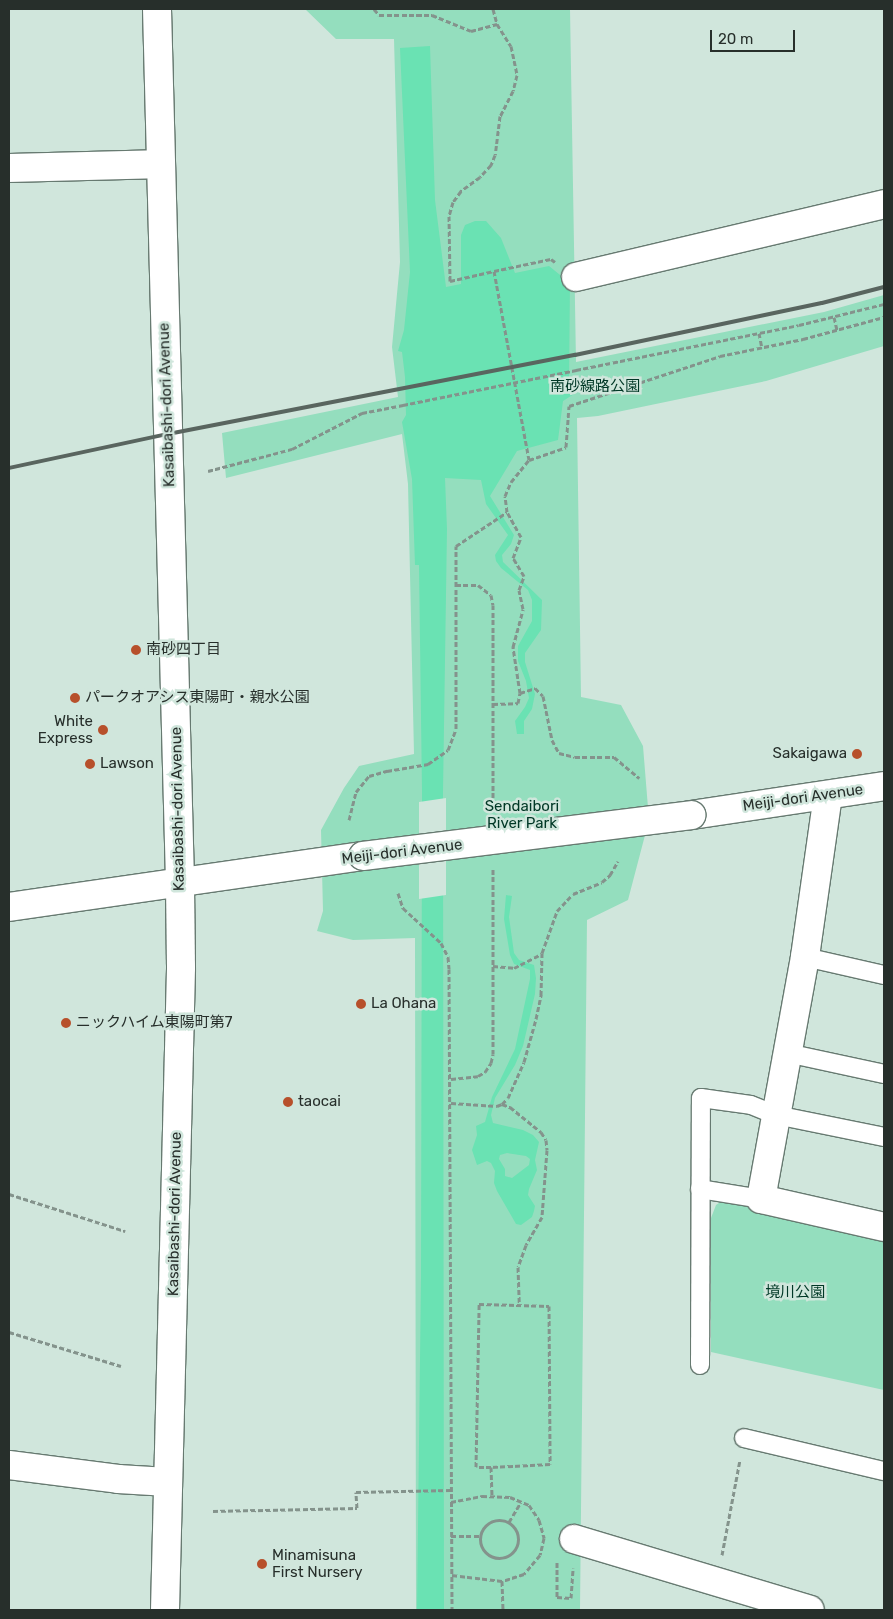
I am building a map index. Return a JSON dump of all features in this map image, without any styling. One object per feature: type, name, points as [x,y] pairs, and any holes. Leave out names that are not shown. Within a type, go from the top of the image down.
[{"type":"main road","name":"Kasaibashi-dori Avenue","points":[[157,9],[180,884],[180,967],[165,1610]]},
{"type":"main road","points":[[9,168],[161,164]]},
{"type":"main road","points":[[576,277],[884,204]]},
{"type":"main road","name":"Meiji-dori Avenue","points":[[9,907],[180,884],[362,856],[691,814],[884,786]]},
{"type":"main road","points":[[828,795],[805,957],[761,1199],[884,1227]]},
{"type":"main road","points":[[9,1465],[118,1479],[168,1482]]},
{"type":"main road","points":[[561,1545],[717,1582],[810,1610]]},
{"type":"lane","points":[[805,957],[884,975]]},
{"type":"lane","points":[[787,1053],[884,1074]]},
{"type":"lane","points":[[700,1365],[701,1098],[751,1105],[776,1115],[884,1137]]},
{"type":"lane","points":[[700,1188],[761,1199]]},
{"type":"lane","points":[[744,1438],[884,1471]]},
{"type":"path","points":[[374,9],[379,15],[432,15],[471,31],[498,24]]},
{"type":"path","points":[[493,9],[498,24],[511,46],[517,74],[512,92],[500,116],[495,155],[490,165],[480,177],[461,191],[453,202],[449,216],[450,281],[524,264]]},
{"type":"path","points":[[494,271],[529,460]]},
{"type":"path","points":[[208,471],[292,450],[362,413],[834,318],[884,304]]},
{"type":"path","points":[[493,704],[518,703],[520,693],[513,647],[524,608],[519,590],[524,576],[513,558],[522,537],[508,512],[505,496],[511,482],[529,460],[566,447],[569,406],[720,356],[762,348],[884,317]]},
{"type":"path","points":[[834,318],[837,330]]},
{"type":"path","points":[[759,333],[762,348]]},
{"type":"path","points":[[349,820],[356,792],[369,776],[428,764],[448,750],[456,729],[456,546],[508,512]]},
{"type":"path","points":[[520,693],[535,688],[543,696],[552,740],[559,753],[576,757],[614,756],[639,778]]},
{"type":"path","points":[[502,1104],[508,1098],[524,1062],[541,995],[542,953],[557,911],[573,894],[602,882],[610,875],[618,861]]},
{"type":"path","points":[[398,893],[403,908],[441,943],[448,956],[451,1103],[452,1610]]},
{"type":"path","points":[[493,966],[514,968],[542,953]]},
{"type":"path","points":[[451,1103],[472,1106],[502,1104],[510,1106],[541,1132],[546,1140],[547,1150],[542,1216],[526,1245],[518,1268],[519,1304]]},
{"type":"path","points":[[9,1194],[125,1231]]},
{"type":"path","points":[[479,1304],[519,1304],[549,1306],[550,1464],[476,1467],[479,1304]]},
{"type":"path","points":[[9,1332],[120,1366]]},
{"type":"path","points":[[717,1582],[744,1438]]},
{"type":"path","points":[[491,1467],[492,1497]]},
{"type":"path","points":[[213,1511],[357,1508],[356,1492],[451,1490]]},
{"type":"path","points":[[451,1502],[482,1496],[510,1497],[529,1505],[539,1520],[544,1538],[540,1555],[533,1566],[524,1574],[502,1581],[451,1574]]},
{"type":"path","points":[[509,1522],[521,1502]]},
{"type":"path","points":[[497,1520],[509,1522],[518,1538],[515,1550],[505,1557],[492,1556],[487,1553],[483,1548],[480,1536],[482,1530],[491,1522],[497,1520]]},
{"type":"path","points":[[451,1536],[480,1536]]},
{"type":"path","points":[[544,1538],[561,1545]]},
{"type":"path","points":[[561,1545],[572,1598],[557,1598],[561,1545]]},
{"type":"path","points":[[502,1581],[503,1610]]},
{"type":"green space","name":"Sendaibori River Park","points":[[305,9],[570,9],[576,362],[824,312],[884,295],[884,346],[766,381],[598,416],[577,418],[581,697],[621,705],[643,746],[649,820],[628,900],[587,920],[580,1610],[416,1610],[415,938],[353,940],[317,931],[323,911],[321,830],[344,788],[359,766],[414,754],[408,484],[402,434],[226,478],[222,433],[398,397],[392,347],[400,262],[394,39],[336,39]]},
{"type":"green space","name":"境川公園","points":[[722,1201],[884,1237],[884,1390],[711,1352],[711,1218],[716,1205]]},
{"type":"shaded area","points":[[430,46],[435,200],[446,287],[461,284],[461,235],[465,225],[475,221],[486,221],[501,238],[515,273],[549,266],[570,283],[569,386],[576,386],[574,394],[563,401],[558,440],[517,451],[490,496],[514,535],[511,544],[502,555],[503,562],[542,600],[541,630],[525,653],[525,662],[535,694],[532,709],[524,721],[524,734],[517,734],[515,721],[529,698],[526,681],[518,661],[518,646],[532,621],[532,600],[528,590],[501,568],[496,561],[495,555],[508,535],[486,504],[481,480],[445,478],[447,529],[443,793],[444,1610],[417,1610],[421,1276],[422,792],[419,565],[415,565],[412,479],[402,422],[406,415],[405,377],[402,352],[398,351],[404,330],[410,272],[400,48]]},
{"type":"shaded area","points":[[506,895],[512,896],[509,917],[514,953],[519,960],[534,965],[536,978],[535,994],[523,1046],[515,1065],[495,1098],[491,1115],[493,1123],[523,1130],[533,1135],[539,1142],[535,1160],[537,1170],[528,1195],[535,1206],[534,1211],[532,1217],[521,1225],[516,1224],[497,1191],[494,1183],[495,1171],[491,1163],[487,1161],[477,1165],[472,1150],[477,1135],[476,1126],[485,1122],[492,1097],[515,1049],[530,979],[530,970],[514,964],[510,955],[504,919]],"holes":[[[507,1153],[526,1156],[530,1159],[529,1165],[512,1178],[505,1176],[505,1169],[499,1159],[500,1155]]]},
{"type":"pier","points":[[446,798],[446,895],[419,899],[419,802]]},
{"type":"railway","points":[[9,468],[168,434],[575,355],[822,303],[884,287]]},
{"type":"place","name":"南砂四丁目","points":[[136,650]]},
{"type":"place","name":"パークオアシス東陽町・親水公園","points":[[75,698]]},
{"type":"place","name":"White Express","points":[[103,730]]},
{"type":"place","name":"Sakaigawa","points":[[857,754]]},
{"type":"place","name":"Lawson","points":[[90,764]]},
{"type":"place","name":"La Ohana","points":[[361,1004]]},
{"type":"place","name":"ニックハイム東陽町第7","points":[[66,1023]]},
{"type":"place","name":"taocai","points":[[288,1102]]},
{"type":"place","name":"Minamisuna First Nursery","points":[[262,1564]]},
{"type":"park label","name":"南砂線路公園","points":[[595,387]]}]
